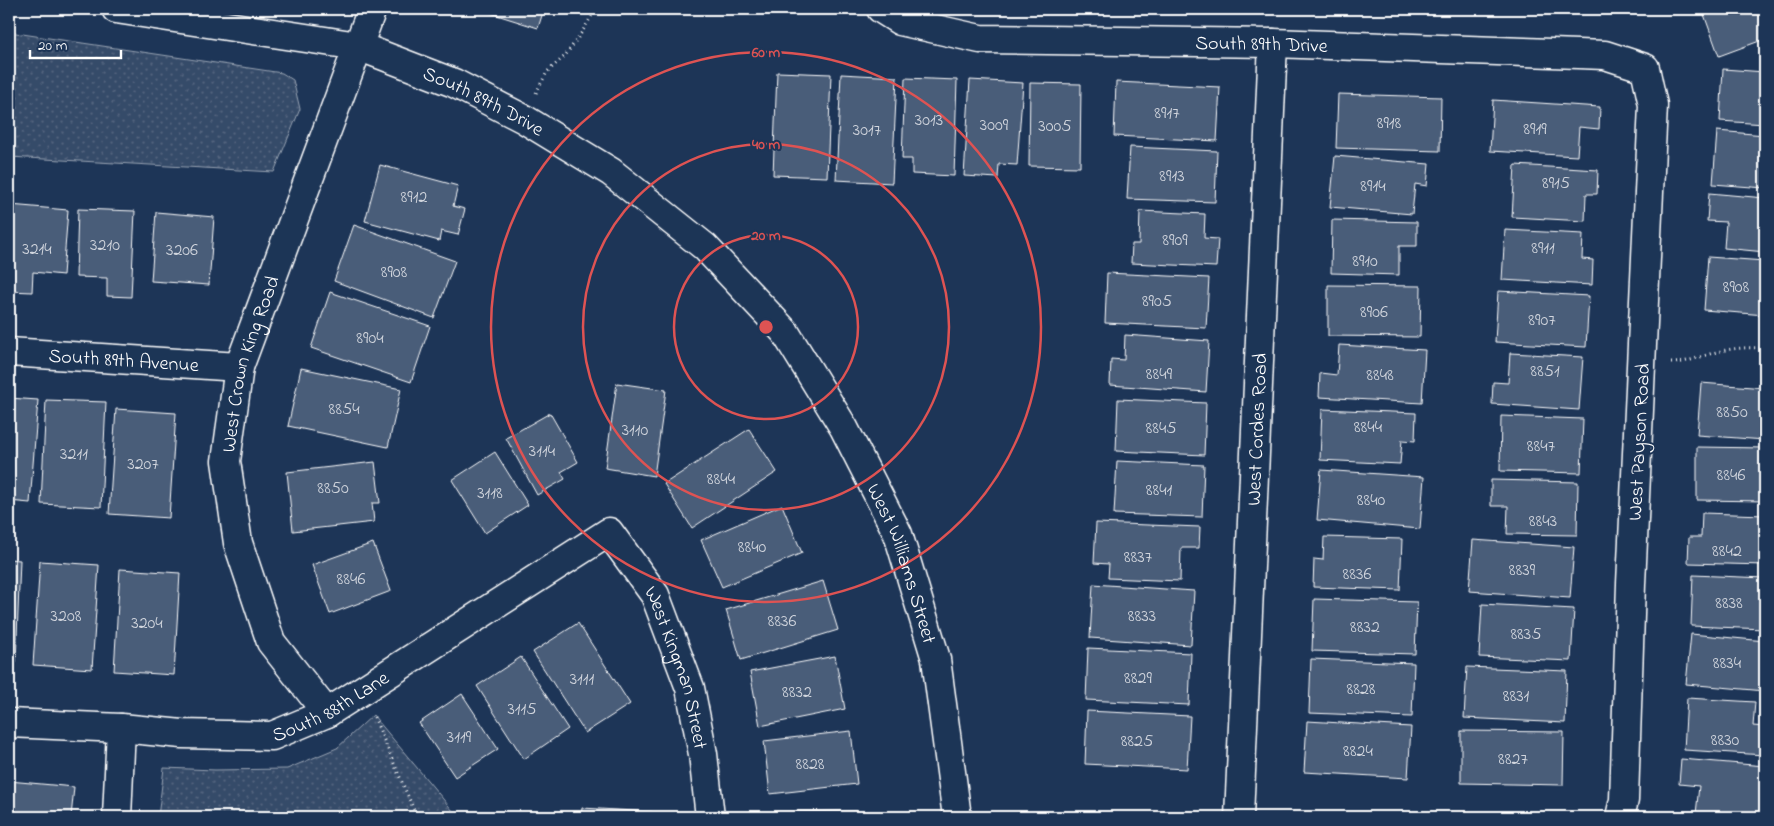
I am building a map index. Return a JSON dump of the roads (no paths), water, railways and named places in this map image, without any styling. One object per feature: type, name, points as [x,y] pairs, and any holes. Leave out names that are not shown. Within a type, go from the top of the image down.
[{"type":"street","name":"South 89th Drive","points":[[116,9],[358,46],[454,83],[524,119],[612,172],[704,247],[784,332]]},
{"type":"street","name":"West Crown King Road","points":[[327,713],[271,642],[238,543],[226,461],[239,367],[372,9]]},
{"type":"street","name":"South 89th Drive","points":[[881,9],[900,21],[980,39],[1273,43],[1605,56],[1645,68]]},
{"type":"street","name":"West Cordes Road","points":[[1239,817],[1273,43]]},
{"type":"street","name":"West Payson Road","points":[[1620,817],[1624,800],[1631,584],[1653,104],[1645,68]]},
{"type":"street","name":"West Williams Street","points":[[784,332],[844,428],[898,534],[936,659],[957,817]]},
{"type":"street","name":"South 89th Avenue","points":[[9,352],[239,367]]},
{"type":"street","name":"South 88th Lane","points":[[9,723],[121,728],[182,734],[272,736],[327,713],[609,532]]},
{"type":"street","name":"West Kingman Street","points":[[609,532],[655,595],[690,688],[703,754],[710,817]]},
{"type":"street","points":[[118,817],[121,728]]}]
